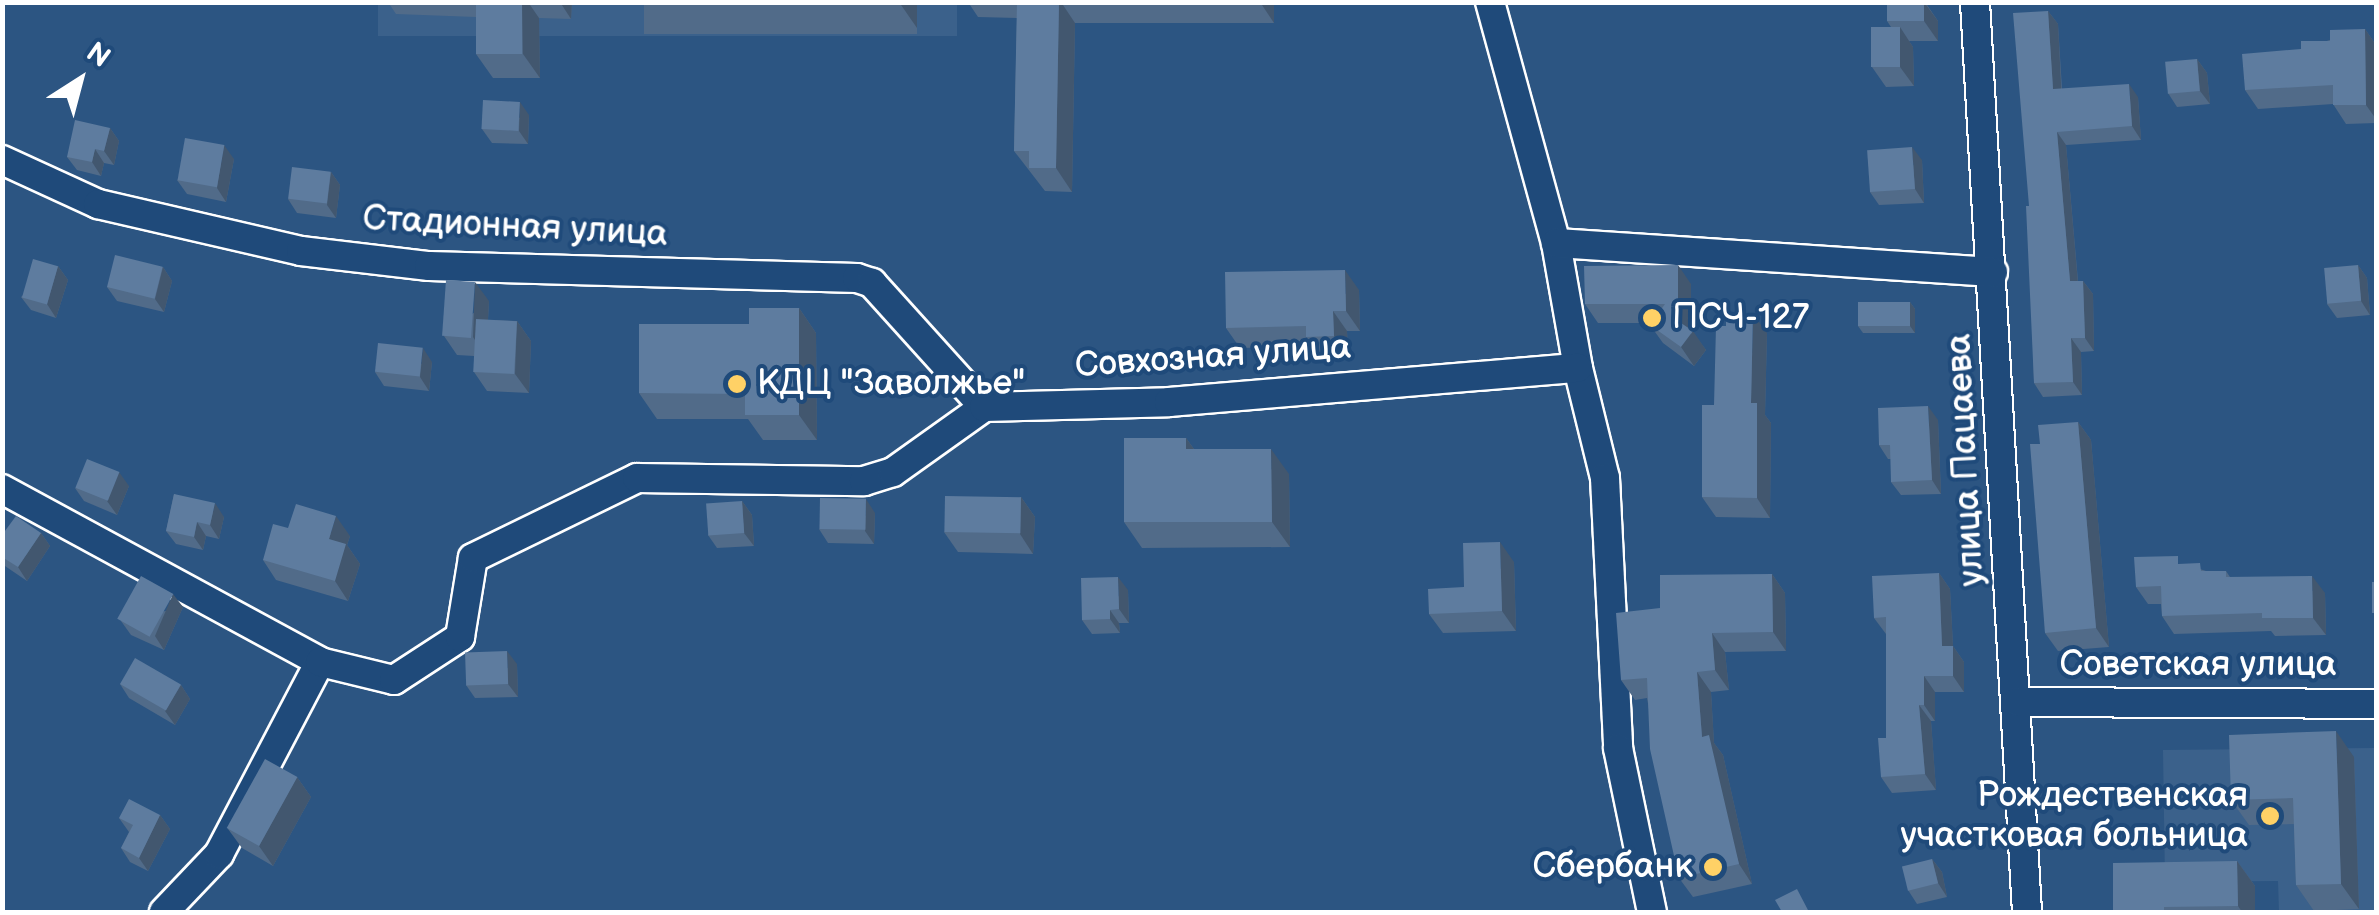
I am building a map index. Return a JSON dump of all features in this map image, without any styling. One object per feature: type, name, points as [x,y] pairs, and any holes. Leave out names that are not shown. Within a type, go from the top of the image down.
[{"type":"street","points":[[1490,2],[1556,243],[1578,368],[1606,478],[1618,748],[1652,912]]},
{"type":"street","name":"улица Пацаева","points":[[1975,2],[2028,912]]},
{"type":"street","name":"Стадионная улица","points":[[2,160],[98,204],[301,251],[429,266],[856,278],[872,283],[984,407]]},
{"type":"street","points":[[1556,243],[1993,272]]},
{"type":"street","name":"Совхозная улица","points":[[984,407],[1168,402],[1578,368]]},
{"type":"street","points":[[2,489],[320,662],[394,680],[460,638],[473,558],[637,478],[864,481],[893,472],[984,407]]},
{"type":"street","points":[[164,912],[219,854],[320,662]]},
{"type":"street","name":"Советская улица","points":[[2018,702],[2376,704]]},
{"type":"shaded area","points":[[378,3],[957,3],[957,36],[378,36]]},
{"type":"shaded area","name":"Рождественская участковая больница","points":[[2376,748],[2376,912],[2279,912],[2278,881],[2165,882],[2163,750]]},
{"type":"building","points":[[476,2],[522,2],[522,54],[476,54]]},
{"type":"building","points":[[644,2],[899,2],[644,3]]},
{"type":"building","points":[[1017,2],[1059,2],[1056,168],[1029,168],[1029,151],[1014,151]]},
{"type":"building","points":[[1887,2],[1924,2],[1924,21],[1887,21]]},
{"type":"building","points":[[2048,11],[2053,89],[2129,84],[2132,126],[2057,132],[2070,281],[2083,281],[2085,338],[2071,338],[2073,382],[2034,383],[2029,206],[2013,13]]},
{"type":"building","points":[[1871,27],[1900,27],[1900,67],[1871,67]]},
{"type":"building","points":[[2365,29],[2366,105],[2333,105],[2333,85],[2245,90],[2242,54],[2301,49],[2301,41],[2330,41],[2330,30]]},
{"type":"building","points":[[2197,59],[2200,91],[2168,94],[2165,62]]},
{"type":"building","points":[[483,100],[520,102],[518,131],[481,129]]},
{"type":"building","points":[[75,120],[110,128],[104,151],[95,149],[92,162],[67,157]]},
{"type":"building","points":[[185,138],[224,145],[217,187],[178,180]]},
{"type":"building","points":[[1912,147],[1915,189],[1870,192],[1867,150]]},
{"type":"building","points":[[292,167],[331,172],[327,204],[288,199]]},
{"type":"building","points":[[115,255],[163,267],[155,299],[107,287]]},
{"type":"building","points":[[33,259],[58,266],[47,305],[22,297]]},
{"type":"building","points":[[1678,265],[1678,321],[1693,331],[1681,347],[1650,325],[1665,304],[1585,304],[1584,266]]},
{"type":"building","points":[[2358,265],[2361,301],[2327,304],[2324,268]]},
{"type":"building","points":[[1345,270],[1346,311],[1333,311],[1334,336],[1306,337],[1306,326],[1226,328],[1225,272]]},
{"type":"building","points":[[446,280],[475,282],[471,338],[442,336]]},
{"type":"building","points":[[1858,302],[1910,302],[1910,326],[1858,326]]},
{"type":"building","name":"КДЦ \"Заволжье\"","points":[[749,308],[799,308],[799,415],[745,415],[745,394],[639,393],[639,324],[749,324]]},
{"type":"building","points":[[1726,313],[1753,314],[1751,403],[1757,403],[1757,498],[1702,497],[1702,405],[1714,405],[1716,326],[1726,326]]},
{"type":"building","points":[[476,319],[517,321],[514,374],[473,372]]},
{"type":"building","points":[[378,343],[423,348],[420,377],[375,372]]},
{"type":"building","points":[[1928,406],[1932,480],[1891,482],[1890,445],[1879,445],[1878,408]]},
{"type":"building","points":[[2078,422],[2096,628],[2045,633],[2030,444],[2040,444],[2038,425]]},
{"type":"building","points":[[1124,438],[1186,438],[1186,449],[1271,449],[1272,522],[1124,522]]},
{"type":"building","points":[[87,459],[119,472],[108,501],[75,488]]},
{"type":"building","points":[[174,494],[215,503],[210,525],[197,522],[194,537],[166,531]]},
{"type":"building","points":[[945,496],[1021,497],[1020,533],[944,532]]},
{"type":"building","points":[[820,498],[866,499],[865,530],[819,529]]},
{"type":"building","points":[[742,501],[744,533],[708,535],[706,504]]},
{"type":"building","points":[[296,504],[336,516],[329,539],[346,544],[335,581],[263,560],[273,524],[288,528]]},
{"type":"building","points":[[16,516],[41,533],[18,567],[2,557],[2,535]]},
{"type":"building","points":[[1500,542],[1502,611],[1429,614],[1428,589],[1464,587],[1463,543]]},
{"type":"building","points":[[2178,556],[2178,564],[2200,563],[2201,571],[2226,571],[2226,577],[2312,576],[2313,618],[2262,618],[2262,613],[2162,616],[2161,586],[2136,587],[2134,557]]},
{"type":"building","points":[[1939,573],[1942,646],[1953,646],[1953,676],[1924,676],[1924,705],[1919,705],[1925,774],[1881,777],[1878,738],[1886,738],[1886,617],[1874,618],[1872,576]]},
{"type":"building","points":[[1772,574],[1773,632],[1712,633],[1715,670],[1697,672],[1702,737],[1709,735],[1739,864],[1679,878],[1650,749],[1647,678],[1621,680],[1616,613],[1660,608],[1660,575]]},
{"type":"building","points":[[141,576],[173,594],[150,637],[117,619]]},
{"type":"building","points":[[1118,577],[1119,609],[1110,610],[1110,619],[1082,620],[1081,578]]},
{"type":"building","points":[[2372,582],[2376,582],[2376,613],[2372,613]]},
{"type":"building","points":[[507,651],[508,684],[466,685],[465,652]]},
{"type":"building","points":[[135,658],[181,684],[166,710],[120,684]]},
{"type":"building","points":[[2336,731],[2341,884],[2296,885],[2293,798],[2231,800],[2229,735]]},
{"type":"building","points":[[265,759],[297,777],[259,846],[227,828]]},
{"type":"building","points":[[129,799],[160,815],[139,858],[121,848],[133,825],[119,818]]},
{"type":"building","points":[[1932,859],[1938,883],[1908,891],[1902,866]]},
{"type":"building","points":[[2237,861],[2238,906],[2113,912],[2113,863]]},
{"type":"building","points":[[1797,889],[1809,912],[1782,912],[1775,900]]},
{"type":"place","name":"ПСЧ-127","points":[[1652,318]]},
{"type":"place","name":"КДЦ \"Заволжье\"","points":[[737,384]]},
{"type":"place","name":"Рождественская участковая больница","points":[[2270,816]]},
{"type":"place","name":"Сбербанк","points":[[1713,867]]}]
